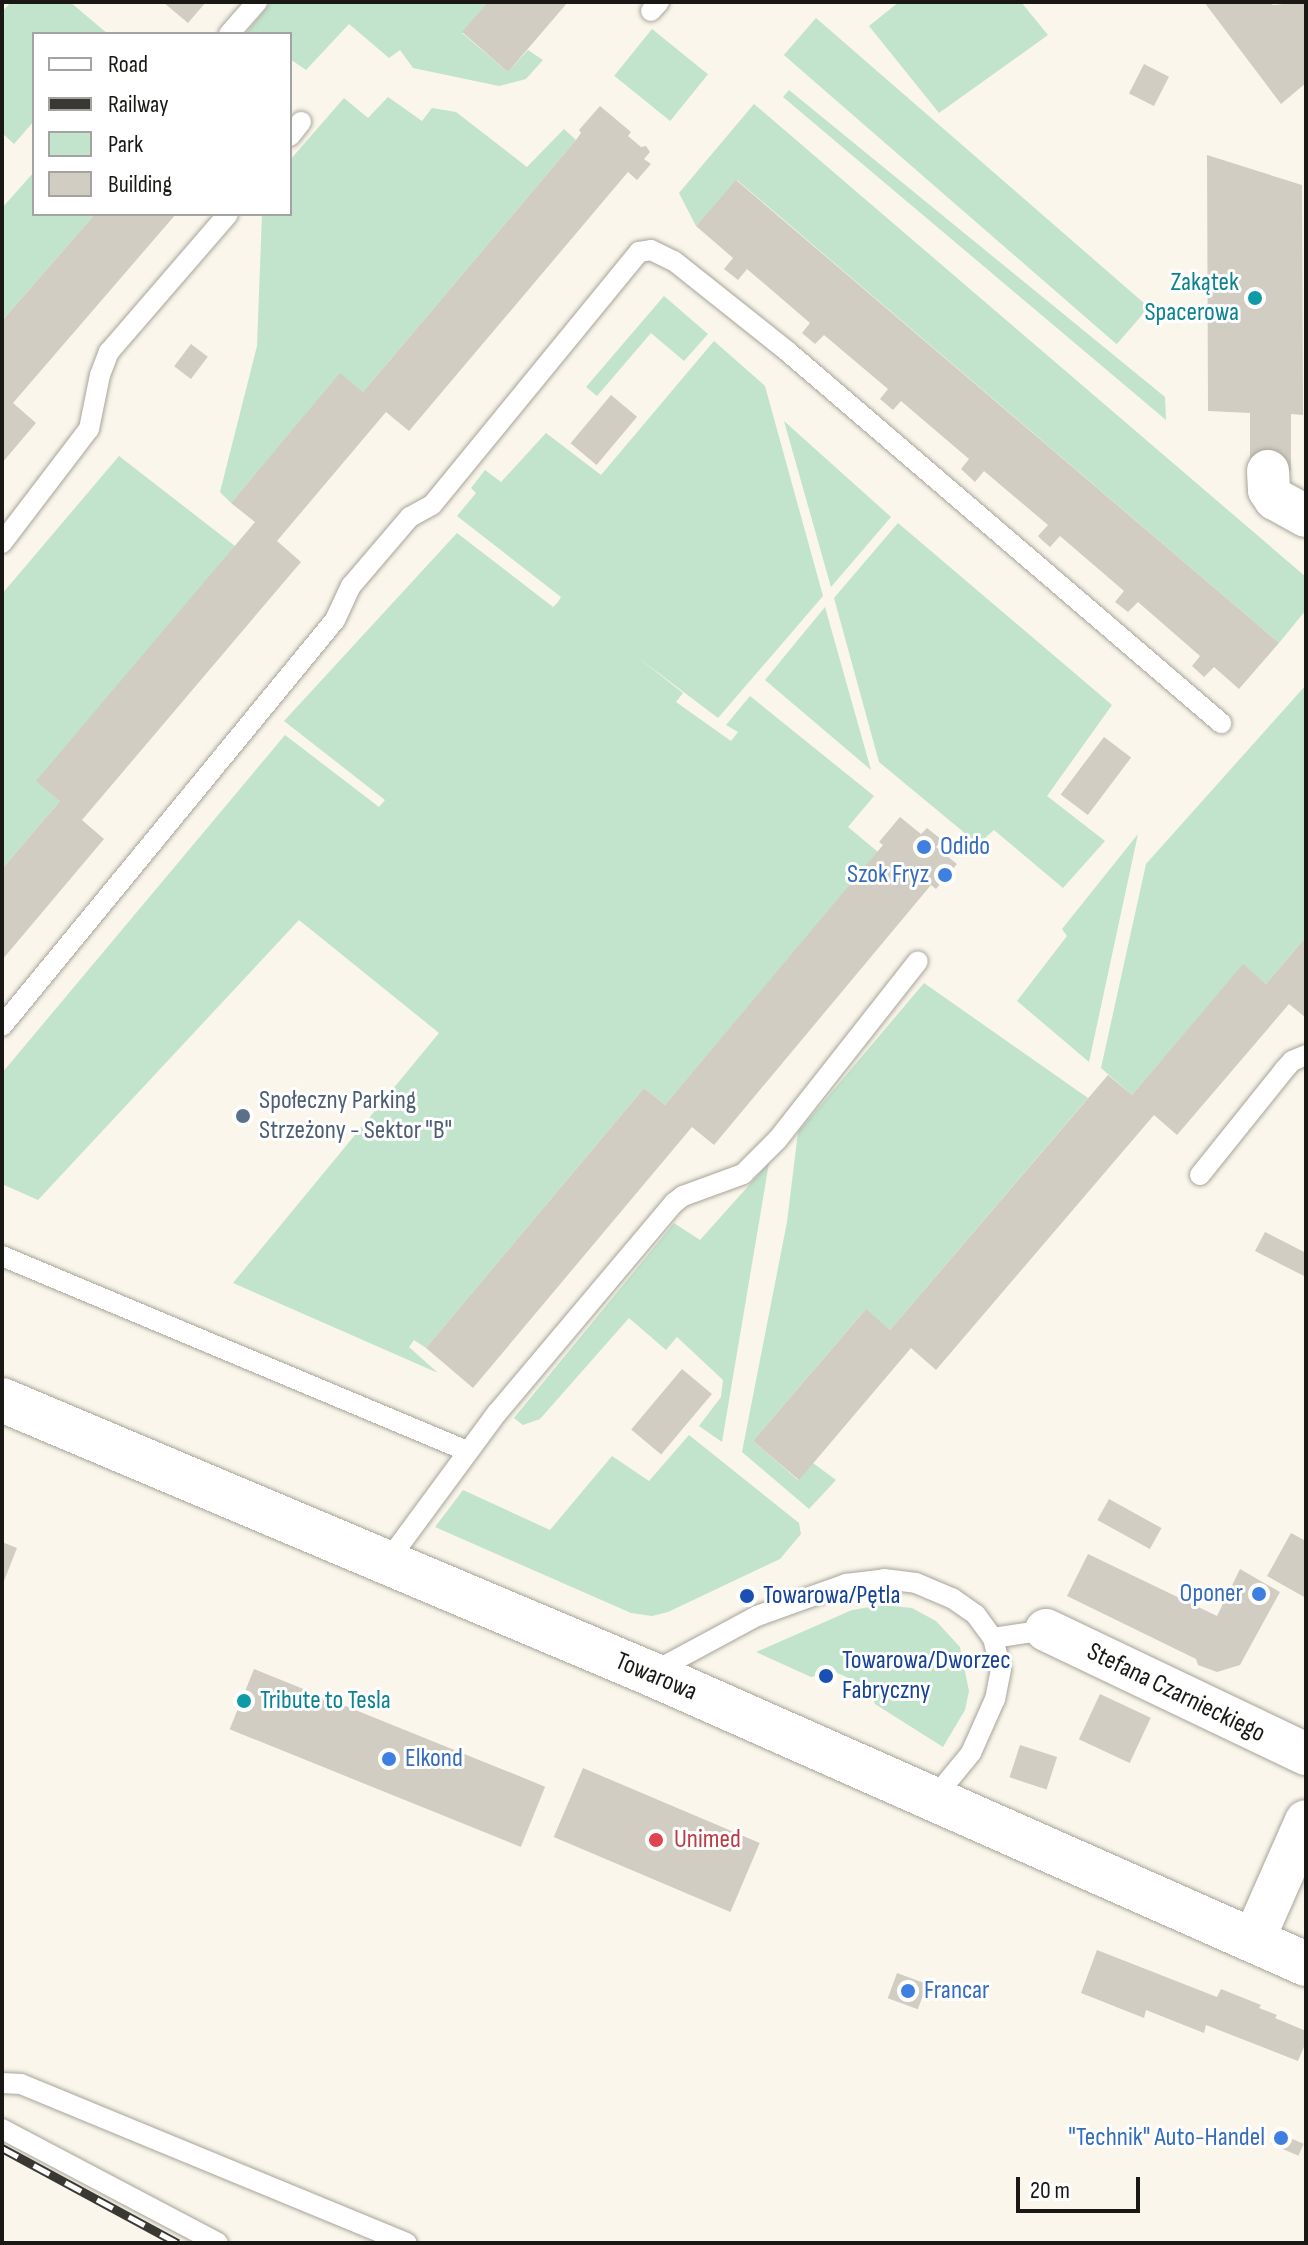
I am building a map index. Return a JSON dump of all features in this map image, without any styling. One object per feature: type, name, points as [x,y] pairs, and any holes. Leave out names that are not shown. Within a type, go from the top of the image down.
[{"type":"main road","name":"Towarowa","points":[[2,1400],[649,1673],[1306,1964]]},
{"type":"street","points":[[1268,471],[1269,490],[1275,499],[1306,516]]},
{"type":"street","name":"Stefana Czarnieckiego","points":[[1046,1630],[1306,1754]]},
{"type":"street","points":[[1253,1941],[1306,1821]]},
{"type":"lane","points":[[231,32],[257,2]]},
{"type":"lane","points":[[2,543],[89,429],[100,375],[109,352],[226,216]]},
{"type":"lane","points":[[2,1026],[335,620],[351,586],[410,517],[432,505],[639,252],[651,250],[674,261],[787,351],[1221,723]]},
{"type":"lane","points":[[387,1562],[467,1451],[674,1203],[683,1196],[743,1174],[778,1139],[918,961]]},
{"type":"lane","points":[[1200,1175],[1284,1070],[1306,1055]]},
{"type":"lane","points":[[2,1256],[467,1451]]},
{"type":"lane","points":[[649,1673],[786,1604],[846,1584],[884,1579],[916,1583],[952,1598],[976,1615],[993,1638],[1001,1669],[995,1699],[971,1753],[934,1798]]},
{"type":"lane","points":[[993,1638],[1046,1630]]},
{"type":"lane","points":[[2,2083],[21,2084],[407,2243]]},
{"type":"lane","points":[[2,2129],[218,2243]]},
{"type":"green space","points":[[11,2],[70,2],[106,32],[32,32],[32,123],[14,144],[2,133],[2,12]]},
{"type":"green space","points":[[271,2],[488,2],[462,33],[508,72],[528,50],[543,60],[526,79],[499,86],[413,68],[400,50],[389,58],[349,24],[306,70],[292,60],[292,32],[247,32]]},
{"type":"green space","points":[[899,2],[1021,2],[1048,35],[939,113],[869,26]]},
{"type":"green space","points":[[816,18],[1149,307],[1117,344],[784,55]]},
{"type":"green space","points":[[652,29],[708,74],[670,121],[614,76]]},
{"type":"green space","points":[[789,90],[1165,397],[1166,420],[783,97]]},
{"type":"green space","points":[[388,97],[422,121],[432,108],[456,112],[527,167],[564,129],[576,140],[363,392],[340,374],[231,503],[220,492],[257,346],[262,216],[292,216],[292,158],[344,98],[368,118]]},
{"type":"green space","points":[[754,104],[1306,577],[1306,610],[1279,643],[737,180],[696,226],[679,193]]},
{"type":"green space","points":[[32,174],[32,216],[93,216],[2,321],[2,208]]},
{"type":"green space","points":[[664,296],[708,334],[684,361],[651,333],[597,396],[586,387]]},
{"type":"green space","points":[[714,341],[765,386],[823,596],[718,718],[636,656],[683,693],[676,702],[731,741],[738,732],[726,725],[750,696],[874,796],[848,827],[878,852],[665,1105],[644,1088],[426,1348],[414,1340],[409,1347],[438,1373],[233,1283],[439,1033],[299,920],[38,1200],[2,1184],[2,1073],[285,735],[379,807],[385,800],[284,721],[457,533],[553,607],[558,602],[561,597],[457,516],[476,493],[471,488],[485,470],[501,482],[546,433],[601,475]]},
{"type":"green space","points":[[784,421],[891,517],[831,587]]},
{"type":"green space","points":[[119,456],[235,546],[60,801],[2,869],[2,594]]},
{"type":"green space","points":[[898,523],[1112,705],[1047,796],[1105,841],[1063,888],[994,830],[978,844],[879,762],[834,598]]},
{"type":"green space","points":[[825,607],[871,770],[765,680]]},
{"type":"green space","points":[[1306,685],[1306,937],[1266,984],[1243,965],[1132,1095],[1101,1068],[1146,864]]},
{"type":"green space","points":[[1138,834],[1089,1062],[1017,1001],[1067,936],[1062,929]]},
{"type":"green space","points":[[924,983],[1088,1098],[890,1330],[865,1310],[753,1441],[798,1480],[813,1463],[836,1480],[809,1509],[742,1452],[787,1222],[798,1132]]},
{"type":"green space","points":[[769,1163],[722,1442],[699,1426],[721,1397],[723,1380],[677,1337],[666,1350],[629,1318],[540,1419],[523,1425],[514,1418],[674,1223],[700,1240]]},
{"type":"green space","points":[[689,1435],[799,1523],[801,1534],[780,1559],[668,1612],[652,1616],[631,1613],[435,1527],[463,1490],[550,1530],[612,1456],[649,1481]]},
{"type":"green space","points":[[882,1605],[912,1608],[936,1621],[960,1647],[969,1691],[965,1710],[943,1747],[875,1704],[867,1686],[835,1672],[811,1677],[756,1652],[852,1610]]},
{"type":"building","points":[[163,2],[206,2],[188,23]]},
{"type":"building","points":[[488,2],[568,2],[508,72],[462,32]]},
{"type":"building","points":[[1204,2],[1270,2],[1273,5],[1306,2],[1306,83],[1281,104]]},
{"type":"building","points":[[1144,64],[1169,77],[1154,106],[1129,93]]},
{"type":"building","points":[[600,106],[631,132],[628,136],[641,147],[646,146],[650,152],[644,159],[651,164],[637,180],[628,172],[409,431],[386,412],[277,541],[301,562],[82,820],[104,839],[2,960],[2,869],[60,801],[36,781],[255,522],[231,503],[340,373],[363,392],[576,140],[581,133],[579,130]]},
{"type":"building","name":"Zakątek Spacerowa","points":[[1207,155],[1302,185],[1303,415],[1291,414],[1291,471],[1250,470],[1250,413],[1208,411]]},
{"type":"building","points":[[736,180],[1279,643],[1239,689],[1214,667],[1204,677],[1192,666],[1200,656],[1138,602],[1128,612],[1115,602],[1124,591],[1060,536],[1050,547],[1038,536],[1048,525],[984,471],[975,482],[961,469],[969,459],[901,401],[893,410],[880,399],[888,389],[824,335],[815,344],[802,333],[810,323],[747,269],[738,280],[724,269],[733,258],[696,226]]},
{"type":"building","points":[[93,216],[174,216],[13,403],[36,423],[2,463],[2,321]]},
{"type":"building","points":[[191,344],[208,357],[191,379],[174,366]]},
{"type":"building","points":[[611,395],[637,417],[597,465],[571,443]]},
{"type":"building","points":[[1104,737],[1131,757],[1088,815],[1061,795]]},
{"type":"building","points":[[900,817],[921,834],[927,828],[942,840],[936,847],[957,864],[936,889],[931,885],[714,1145],[692,1127],[473,1388],[426,1348],[644,1088],[665,1105],[883,845],[879,842]]},
{"type":"building","points":[[1306,937],[1306,1018],[1289,1004],[1177,1135],[1154,1115],[936,1370],[911,1348],[799,1480],[753,1441],[866,1309],[890,1330],[1108,1075],[1132,1095],[1243,964],[1266,984]]},
{"type":"building","points":[[1265,1232],[1306,1253],[1306,1277],[1255,1251]]},
{"type":"building","points":[[682,1369],[712,1394],[661,1455],[631,1430]]},
{"type":"building","points":[[1109,1499],[1161,1528],[1150,1549],[1097,1520]]},
{"type":"building","points":[[1291,1533],[1306,1541],[1306,1598],[1267,1576]]},
{"type":"building","points":[[2,1542],[17,1548],[2,1586]]},
{"type":"building","points":[[1088,1554],[1217,1616],[1240,1569],[1280,1592],[1240,1665],[1217,1672],[1067,1596]]},
{"type":"building","name":"Elkond","points":[[254,1669],[545,1787],[521,1847],[230,1729]]},
{"type":"building","points":[[1100,1694],[1151,1718],[1130,1763],[1079,1739]]},
{"type":"building","points":[[1020,1745],[1057,1757],[1047,1789],[1009,1777]]},
{"type":"building","name":"Unimed","points":[[583,1768],[760,1843],[730,1912],[554,1837]]},
{"type":"building","points":[[1097,1950],[1217,1997],[1221,1989],[1261,2005],[1259,2008],[1277,2015],[1275,2018],[1306,2031],[1306,2042],[1298,2061],[1206,2025],[1204,2033],[1146,2010],[1144,2018],[1081,1993]]},
{"type":"building","name":"Francar","points":[[897,1973],[927,1984],[918,2009],[888,1998]]},
{"type":"building","name":"\"Technik\" Auto-Handel","points":[[1276,2132],[1304,2144],[1299,2156],[1271,2144]]},
{"type":"railway","points":[[2,2148],[178,2243]]},
{"type":"place","name":"Zakątek Spacerowa","points":[[1255,298]]},
{"type":"place","name":"Odido","points":[[924,847]]},
{"type":"place","name":"Szok Fryz","points":[[945,875]]},
{"type":"place","name":"Społeczny Parking Strzeżony - Sektor \"B\"","points":[[243,1116]]},
{"type":"place","name":"Oponer","points":[[1259,1594]]},
{"type":"place","name":"Towarowa/Pętla","points":[[747,1596]]},
{"type":"place","name":"Towarowa/Dworzec Fabryczny","points":[[826,1676]]},
{"type":"place","name":"Tribute to Tesla","points":[[244,1701]]},
{"type":"place","name":"Elkond","points":[[389,1759]]},
{"type":"place","name":"Unimed","points":[[656,1840]]},
{"type":"place","name":"Francar","points":[[908,1991]]},
{"type":"place","name":"\"Technik\" Auto-Handel","points":[[1281,2138]]}]
